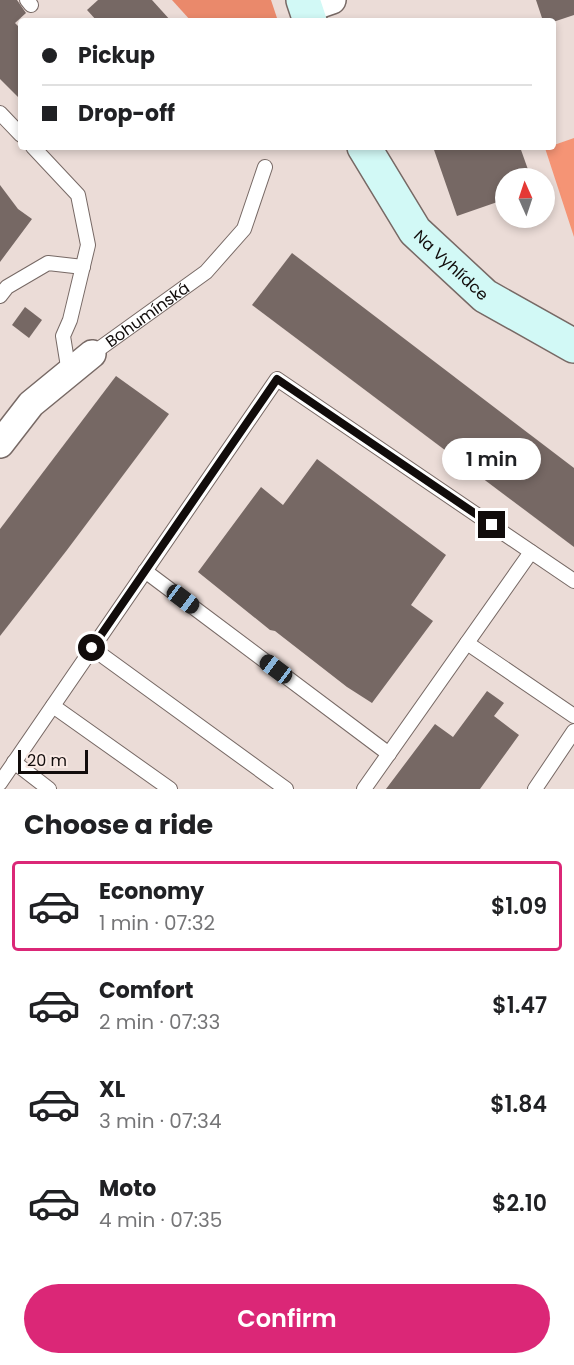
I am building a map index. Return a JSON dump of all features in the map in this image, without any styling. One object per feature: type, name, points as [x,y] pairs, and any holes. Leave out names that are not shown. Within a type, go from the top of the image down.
[{"type":"street","name":"Na Vyhlídce","points":[[366,150],[415,231],[484,296],[574,346]]},
{"type":"street","name":"Bohumínská","points":[[0,444],[31,404],[92,354]]},
{"type":"lane","points":[[0,113],[18,132]]},
{"type":"lane","points":[[36,150],[78,195],[88,245],[70,320],[63,336],[69,373]]},
{"type":"lane","name":"Bohumínská","points":[[92,354],[206,272],[244,229],[266,167]]},
{"type":"lane","points":[[0,296],[8,287],[48,263],[82,267]]},
{"type":"lane","points":[[0,783],[277,379],[574,581]]},
{"type":"lane","points":[[364,789],[531,552]]},
{"type":"lane","points":[[146,571],[389,754]]},
{"type":"lane","points":[[467,643],[574,716]]},
{"type":"lane","points":[[92,648],[286,789]]},
{"type":"lane","points":[[52,706],[170,789]]},
{"type":"lane","points":[[535,789],[574,731]]},
{"type":"lane","points":[[14,762],[49,789]]},
{"type":"shaded area","points":[[172,0],[271,0],[277,18],[188,18]]},
{"type":"shaded area","points":[[574,138],[574,237],[555,179],[555,168],[552,168],[546,150],[556,150],[556,144]]},
{"type":"building","points":[[0,0],[17,0],[26,13],[15,23],[18,26],[18,97],[0,79]]},
{"type":"building","points":[[98,0],[152,0],[168,18],[94,18],[87,10]]},
{"type":"building","points":[[536,0],[574,0],[574,15],[556,21],[556,18],[542,18]]},
{"type":"building","points":[[434,150],[521,150],[527,168],[495,168],[495,203],[457,216]]},
{"type":"building","points":[[0,185],[18,209],[32,219],[0,262]]},
{"type":"building","points":[[292,253],[574,468],[574,547],[252,305]]},
{"type":"building","points":[[25,307],[42,320],[29,338],[12,325]]},
{"type":"building","points":[[116,376],[169,414],[0,636],[0,529]]},
{"type":"building","points":[[317,459],[446,555],[411,605],[433,621],[372,703],[347,687],[275,631],[270,630],[198,572],[261,487],[283,505]]},
{"type":"building","points":[[487,691],[504,703],[494,716],[519,735],[480,789],[386,789],[435,724],[453,737]]},
{"type":"route","points":[[92,648],[277,379],[492,525]]}]
